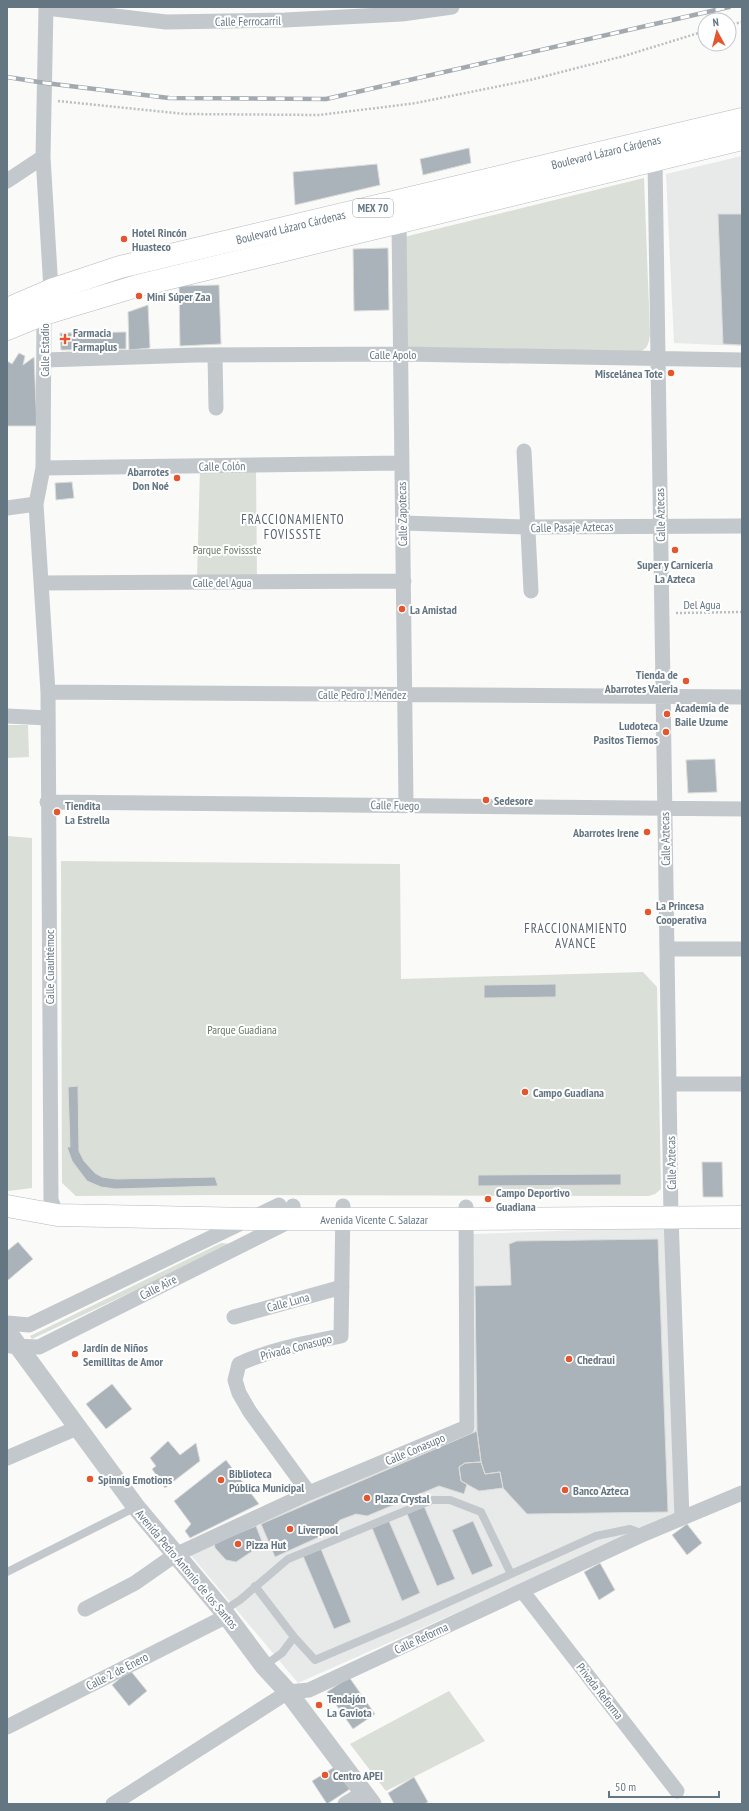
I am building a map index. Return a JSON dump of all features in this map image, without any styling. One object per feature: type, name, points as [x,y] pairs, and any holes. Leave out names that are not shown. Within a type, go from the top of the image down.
[{"type":"main road","name":"Boulevard Lázaro Cárdenas","points":[[7,309],[51,290],[120,267],[742,119]]},
{"type":"main road","name":"Boulevard Lázaro Cárdenas","points":[[7,329],[44,314],[137,286],[742,139]]},
{"type":"main road","name":"Avenida Vicente C. Salazar","points":[[54,1208],[289,1210],[343,1213],[466,1213],[671,1211],[742,1204]]},
{"type":"main road","name":"Avenida Vicente C. Salazar","points":[[7,1205],[251,1219],[289,1210]]},
{"type":"main road","name":"Avenida Vicente C. Salazar","points":[[671,1211],[742,1217]]},
{"type":"street","name":"Calle Ferrocarril","points":[[46,8],[166,22],[283,14],[402,14],[452,7]]},
{"type":"street","name":"Calle Estadio","points":[[46,8],[43,157],[51,290],[44,314],[45,360],[43,468],[36,504],[48,692]]},
{"type":"street","points":[[7,181],[43,157]]},
{"type":"street","name":"Calle Aztecas","points":[[655,160],[671,1211],[682,1518]]},
{"type":"street","name":"Calle Zapotecas","points":[[399,223],[402,354],[401,463],[404,581],[406,805]]},
{"type":"street","name":"Calle Apolo","points":[[45,360],[215,355],[402,354],[658,360],[742,360]]},
{"type":"street","points":[[215,355],[216,408]]},
{"type":"street","points":[[524,451],[526,527],[531,591]]},
{"type":"street","name":"Calle Colón","points":[[43,468],[401,463]]},
{"type":"street","points":[[7,508],[36,504]]},
{"type":"street","name":"Calle Pasaje Aztecas","points":[[403,523],[526,527],[742,526]]},
{"type":"street","name":"Calle del Agua","points":[[41,583],[404,581]]},
{"type":"street","points":[[7,716],[48,718],[48,692]]},
{"type":"street","name":"Calle Pedro J. Méndez","points":[[48,692],[742,697]]},
{"type":"street","name":"Calle Cuauhtémoc","points":[[48,718],[54,1208]]},
{"type":"street","name":"Calle Fuego","points":[[48,802],[742,809]]},
{"type":"street","points":[[667,950],[742,949]]},
{"type":"street","points":[[669,1084],[742,1084]]},
{"type":"street","name":"Calle Aire","points":[[14,1347],[39,1347],[289,1210]]},
{"type":"street","name":"Privada Conasupo","points":[[309,1493],[250,1412],[239,1393],[235,1380],[239,1364],[258,1355],[281,1348],[341,1336],[343,1213]]},
{"type":"street","name":"Calle Conasupo","points":[[85,1609],[135,1583],[175,1555],[309,1493],[466,1427],[466,1213]]},
{"type":"street","name":"Calle Aire","points":[[7,1323],[28,1325],[251,1219]]},
{"type":"street","name":"Calle Luna","points":[[234,1317],[342,1287]]},
{"type":"street","name":"Avenida Pedro Antonio de los Santos","points":[[7,1331],[14,1347],[79,1427],[136,1507],[225,1613],[264,1666],[288,1692],[367,1798]]},
{"type":"street","points":[[7,1458],[79,1427]]},
{"type":"street","name":"Calle Reforma","points":[[113,1804],[288,1692],[309,1690],[523,1592],[644,1534],[742,1493]]},
{"type":"street","name":"Privada Reforma","points":[[523,1592],[677,1791]]},
{"type":"street","name":"Calle 2 de Enero","points":[[7,1727],[225,1613]]},
{"type":"street","points":[[345,1804],[367,1798]]},
{"type":"lane","points":[[225,1613],[288,1559],[432,1500],[450,1500],[481,1512],[510,1574]]},
{"type":"lane","points":[[7,1572],[136,1507]]},
{"type":"lane","points":[[255,1586],[294,1637],[315,1660],[596,1536],[630,1529],[644,1534]]},
{"type":"lane","points":[[264,1666],[282,1653],[294,1637]]},
{"type":"path","points":[[43,100],[185,114],[320,115],[416,103],[530,80],[624,56],[697,33]]},
{"type":"path","name":"Del Agua","points":[[662,613],[742,612]]},
{"type":"shaded area","points":[[742,156],[742,346],[674,343],[666,174]]},
{"type":"shaded area","points":[[665,1227],[677,1515],[298,1683],[189,1553],[475,1429],[473,1234]]},
{"type":"green space","points":[[644,178],[650,334],[648,345],[645,349],[640,352],[407,347],[404,237]]},
{"type":"green space","name":"Parque Fovissste","points":[[200,469],[256,470],[257,579],[197,579]]},
{"type":"green space","points":[[7,725],[28,725],[29,757],[7,758]]},
{"type":"green space","points":[[7,836],[32,838],[32,1188],[8,1191]]},
{"type":"green space","name":"Parque Guadiana","points":[[61,861],[400,864],[401,979],[643,972],[657,987],[661,1189],[655,1194],[649,1196],[76,1196],[62,1183]]},
{"type":"green space","points":[[221,1243],[233,1244],[32,1339],[30,1336]]},
{"type":"green space","points":[[449,1691],[485,1741],[386,1791],[350,1744]]},
{"type":"building","points":[[469,148],[471,163],[423,175],[420,159]]},
{"type":"building","points":[[377,164],[380,185],[295,205],[293,172]]},
{"type":"building","points":[[718,214],[742,214],[742,345],[723,344]]},
{"type":"building","points":[[388,248],[389,310],[354,311],[353,249]]},
{"type":"building","points":[[219,285],[221,344],[180,346],[179,286]]},
{"type":"building","points":[[148,305],[150,348],[129,350],[128,312]]},
{"type":"building","points":[[126,332],[126,349],[61,350],[60,333]]},
{"type":"building","points":[[19,353],[25,356],[23,365],[34,357],[37,426],[7,426],[7,361],[12,364]]},
{"type":"building","points":[[72,482],[74,498],[56,500],[55,483]]},
{"type":"building","points":[[715,759],[717,792],[688,793],[686,760]]},
{"type":"building","points":[[556,984],[556,997],[484,998],[484,985]]},
{"type":"building","points":[[78,1086],[79,1151],[84,1161],[95,1173],[102,1177],[116,1179],[215,1177],[218,1186],[115,1189],[101,1187],[87,1181],[72,1161],[67,1147],[70,1147],[68,1087]]},
{"type":"building","points":[[702,1162],[722,1162],[723,1197],[703,1197]]},
{"type":"building","points":[[621,1174],[621,1185],[478,1186],[478,1175]]},
{"type":"building","name":"Chedraui","points":[[658,1239],[668,1512],[527,1514],[503,1488],[500,1472],[485,1474],[481,1462],[477,1431],[475,1286],[511,1285],[509,1244],[517,1241]]},
{"type":"building","points":[[18,1242],[33,1259],[7,1281],[7,1251]]},
{"type":"building","points":[[112,1384],[132,1409],[106,1429],[86,1404]]},
{"type":"building","name":"Plaza Crystal","points":[[477,1431],[481,1462],[465,1463],[459,1467],[461,1481],[467,1484],[464,1494],[439,1486],[367,1516],[356,1514],[340,1520],[328,1533],[275,1557],[261,1524]]},
{"type":"building","points":[[168,1441],[180,1455],[196,1443],[200,1461],[165,1488],[152,1469],[156,1466],[150,1458]]},
{"type":"building","name":"Biblioteca Pública Municipal","points":[[226,1460],[259,1504],[190,1538],[185,1531],[191,1524],[174,1501]]},
{"type":"building","points":[[481,1462],[485,1474],[500,1472],[503,1488],[479,1491],[461,1481],[459,1467],[465,1463]]},
{"type":"building","points":[[424,1506],[455,1579],[437,1586],[407,1514]]},
{"type":"building","points":[[389,1521],[420,1593],[402,1601],[372,1528]]},
{"type":"building","points":[[473,1521],[493,1566],[472,1575],[452,1530]]},
{"type":"building","points":[[687,1524],[702,1543],[687,1555],[672,1535]]},
{"type":"building","name":"Pizza Hut","points":[[256,1526],[263,1544],[236,1562],[226,1560],[215,1548],[214,1543]]},
{"type":"building","points":[[321,1549],[351,1622],[334,1629],[303,1556]]},
{"type":"building","points":[[600,1563],[615,1590],[599,1600],[584,1572]]},
{"type":"building","points":[[130,1670],[147,1691],[129,1706],[112,1685]]},
{"type":"building","points":[[349,1677],[375,1714],[353,1729],[327,1692]]},
{"type":"building","points":[[336,1766],[350,1789],[327,1804],[312,1781]]},
{"type":"building","points":[[414,1777],[428,1802],[424,1804],[394,1804],[388,1793]]},
{"type":"railway","points":[[7,77],[169,98],[326,99],[729,7]]},
{"type":"place","name":"Hotel Rincón Huasteco","points":[[124,239]]},
{"type":"place","name":"Mini Súper Zaa","points":[[139,296]]},
{"type":"place","name":"Farmacia Farmaplus","points":[[65,339]]},
{"type":"place","name":"Miscelánea Tote","points":[[671,373]]},
{"type":"place","name":"Abarrotes Don Noé","points":[[177,478]]},
{"type":"place","name":"Super y Carnicería La Azteca","points":[[675,550]]},
{"type":"place","name":"La Amistad","points":[[402,609]]},
{"type":"place","name":"Tienda de Abarrotes Valeria","points":[[686,681]]},
{"type":"place","name":"Academia de Baile Uzume","points":[[667,714]]},
{"type":"place","name":"Ludoteca Pasitos Tiernos","points":[[666,732]]},
{"type":"place","name":"Sedesore","points":[[486,800]]},
{"type":"place","name":"Tiendita La Estrella","points":[[57,812]]},
{"type":"place","name":"Abarrotes Irene","points":[[647,832]]},
{"type":"place","name":"La Princesa Cooperativa","points":[[648,912]]},
{"type":"place","name":"Campo Guadiana","points":[[525,1092]]},
{"type":"place","name":"Campo Deportivo Guadiana","points":[[488,1199]]},
{"type":"place","name":"Jardín de Niños Semillitas de Amor","points":[[75,1354]]},
{"type":"place","name":"Chedraui","points":[[569,1359]]},
{"type":"place","name":"Spinnig Emotions","points":[[90,1479]]},
{"type":"place","name":"Biblioteca Pública Municipal","points":[[221,1480]]},
{"type":"place","name":"Banco Azteca","points":[[565,1490]]},
{"type":"place","name":"Plaza Crystal","points":[[367,1498]]},
{"type":"place","name":"Liverpool","points":[[290,1529]]},
{"type":"place","name":"Pizza Hut","points":[[238,1544]]},
{"type":"place","name":"Tendajón La Gaviota","points":[[319,1705]]},
{"type":"place","name":"Centro APEI","points":[[325,1775]]},
{"type":"district","name":"FRACCIONAMIENTO FOVISSSTE","points":[[293,526]]},
{"type":"district","name":"FRACCIONAMIENTO AVANCE","points":[[576,936]]}]
